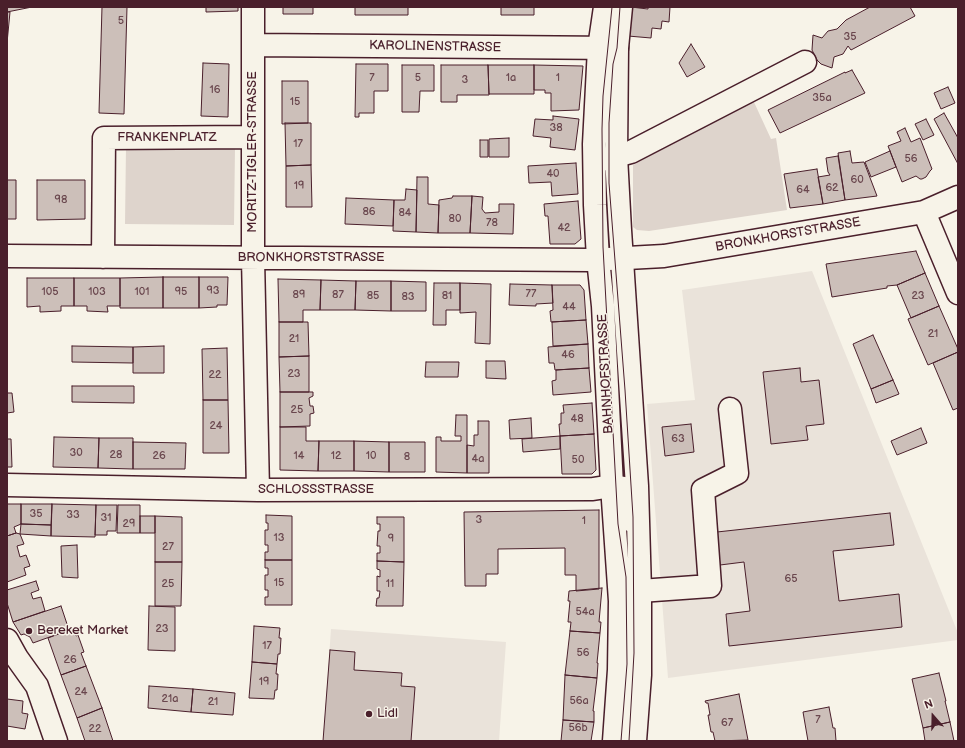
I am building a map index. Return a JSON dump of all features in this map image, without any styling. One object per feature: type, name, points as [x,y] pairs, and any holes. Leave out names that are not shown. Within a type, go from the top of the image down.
[{"type":"street","name":"MORITZ-TIGLER-STRASSE","points":[[253,7],[253,258],[258,490]]},
{"type":"street","name":"BAHNHOFSTRASSE","points":[[605,7],[616,156],[611,259],[604,312],[618,487],[620,601],[619,670],[614,741]]},
{"type":"street","name":"BAHNHOFSTRASSE","points":[[621,7],[608,48],[594,161],[611,259],[637,486],[640,591],[640,675],[635,741]]},
{"type":"street","name":"KAROLINENSTRASSE","points":[[254,45],[608,48]]},
{"type":"street","points":[[594,161],[631,152],[805,62]]},
{"type":"street","name":"FRANKENPLATZ","points":[[103,257],[104,138],[253,137]]},
{"type":"street","name":"BRONKHORSTSTRASSE","points":[[7,256],[611,259],[664,256],[924,212],[958,196]]},
{"type":"street","points":[[924,212],[958,293]]},
{"type":"street","points":[[640,591],[710,586],[703,490],[737,473],[730,409]]},
{"type":"street","name":"SCHLOSSSTRASSE","points":[[7,485],[258,490],[593,489],[618,487]]},
{"type":"street","name":"BAHNHOFSTRASSE","points":[[618,487],[639,552]]},
{"type":"street","points":[[10,655],[37,686],[56,741]]},
{"type":"shaded area","points":[[753,100],[771,139],[776,138],[787,210],[649,231],[637,230],[633,227],[633,165]]},
{"type":"shaded area","points":[[126,147],[235,148],[234,225],[125,224]]},
{"type":"shaded area","points":[[812,271],[958,633],[958,640],[668,678],[647,404],[695,400],[682,290]]},
{"type":"shaded area","points":[[331,629],[506,642],[499,741],[323,741]]},
{"type":"building","points":[[7,7],[32,7],[7,12]]},
{"type":"building","points":[[102,7],[127,7],[124,114],[99,113]]},
{"type":"building","points":[[206,7],[238,7],[238,11],[206,12]]},
{"type":"building","points":[[283,7],[313,7],[313,14],[283,14]]},
{"type":"building","points":[[355,7],[408,7],[408,15],[355,15]]},
{"type":"building","points":[[501,7],[534,7],[534,15],[501,15]]},
{"type":"building","points":[[631,7],[648,9],[648,7],[670,7],[669,22],[662,21],[661,29],[652,28],[651,38],[628,36]]},
{"type":"building","points":[[870,7],[910,7],[915,16],[851,50],[848,46],[843,54],[834,57],[832,68],[821,64],[817,60],[812,50],[813,35],[822,38],[828,31],[837,29],[846,20]]},
{"type":"building","points":[[7,12],[10,12],[7,43]]},
{"type":"building","points":[[691,44],[705,67],[687,77],[679,63]]},
{"type":"building","points":[[203,63],[229,64],[228,117],[201,116]]},
{"type":"building","points":[[356,64],[388,64],[388,91],[374,91],[374,113],[359,113],[359,117],[355,117]]},
{"type":"building","points":[[402,65],[434,65],[434,91],[420,91],[419,112],[402,112]]},
{"type":"building","points":[[441,65],[488,65],[489,95],[457,95],[457,102],[441,102]]},
{"type":"building","points":[[488,65],[534,65],[534,94],[489,94]]},
{"type":"building","points":[[534,65],[583,66],[579,110],[551,111],[551,93],[545,93],[545,90],[534,90]]},
{"type":"building","points":[[852,70],[865,93],[780,133],[768,110],[845,72]]},
{"type":"building","points":[[282,81],[308,81],[308,123],[282,124]]},
{"type":"building","points":[[948,87],[955,103],[941,109],[934,93]]},
{"type":"building","points":[[944,113],[958,138],[958,164],[934,119]]},
{"type":"building","points":[[553,116],[579,119],[575,150],[550,147],[551,138],[533,136],[535,119],[553,120]]},
{"type":"building","points":[[926,119],[934,135],[923,140],[915,124]]},
{"type":"building","points":[[285,123],[311,123],[311,165],[286,166]]},
{"type":"building","points":[[905,128],[911,142],[920,138],[932,169],[926,177],[922,179],[916,176],[902,182],[888,146],[901,141],[897,132]]},
{"type":"building","points":[[509,138],[509,157],[489,157],[489,139]]},
{"type":"building","points":[[480,140],[488,140],[488,157],[480,157]]},
{"type":"building","points":[[850,151],[852,163],[864,162],[877,196],[845,200],[838,153]]},
{"type":"building","points":[[890,151],[896,167],[871,177],[865,162]]},
{"type":"building","points":[[838,156],[845,200],[823,204],[818,177],[830,175],[828,172],[826,158]]},
{"type":"building","points":[[576,163],[578,194],[552,196],[551,182],[529,183],[528,166]]},
{"type":"building","points":[[311,165],[312,207],[286,207],[286,166]]},
{"type":"building","points":[[817,169],[823,204],[790,208],[784,174]]},
{"type":"building","points":[[417,177],[428,177],[428,204],[439,205],[438,233],[416,232]]},
{"type":"building","points":[[7,180],[16,180],[16,219],[7,219]]},
{"type":"building","points":[[37,180],[85,180],[85,219],[37,220]]},
{"type":"building","points":[[406,189],[417,190],[416,232],[393,231],[394,200],[405,200]]},
{"type":"building","points":[[453,196],[472,196],[470,233],[438,233],[439,200],[452,198]]},
{"type":"building","points":[[472,196],[483,197],[482,209],[485,213],[499,212],[499,204],[514,204],[513,234],[470,233]]},
{"type":"building","points":[[346,198],[394,200],[393,226],[345,224]]},
{"type":"building","points":[[578,201],[581,239],[575,244],[550,244],[548,216],[545,216],[544,204]]},
{"type":"building","points":[[916,251],[925,273],[897,285],[887,286],[887,288],[832,297],[826,264]]},
{"type":"building","points":[[925,273],[939,306],[911,318],[897,285]]},
{"type":"building","points":[[163,277],[199,277],[199,308],[163,308]]},
{"type":"building","points":[[163,277],[163,308],[120,308],[120,278]]},
{"type":"building","points":[[199,277],[228,277],[227,305],[199,308]]},
{"type":"building","points":[[27,278],[74,278],[74,306],[61,306],[61,311],[40,312],[40,306],[27,307]]},
{"type":"building","points":[[74,278],[120,278],[120,306],[107,306],[108,312],[87,311],[87,306],[74,306]]},
{"type":"building","points":[[278,279],[321,280],[320,310],[303,310],[303,322],[279,322]]},
{"type":"building","points":[[321,280],[356,281],[355,310],[320,310]]},
{"type":"building","points":[[356,281],[391,281],[391,311],[355,310]]},
{"type":"building","points":[[391,281],[426,282],[426,311],[391,311]]},
{"type":"building","points":[[434,283],[460,283],[460,310],[446,310],[446,325],[433,325]]},
{"type":"building","points":[[460,283],[491,284],[490,344],[475,343],[476,312],[460,313]]},
{"type":"building","points":[[510,284],[552,285],[553,303],[536,304],[536,306],[509,305]]},
{"type":"building","points":[[552,285],[580,285],[584,290],[586,320],[551,322],[550,311],[553,310]]},
{"type":"building","points":[[939,306],[958,352],[928,365],[908,319]]},
{"type":"building","points":[[586,320],[588,344],[553,346],[552,322]]},
{"type":"building","points":[[279,322],[308,322],[309,356],[279,357]]},
{"type":"building","points":[[873,335],[893,380],[871,389],[853,344]]},
{"type":"building","points":[[588,344],[589,368],[555,370],[554,363],[549,363],[548,347]]},
{"type":"building","points":[[72,346],[133,347],[133,363],[72,362]]},
{"type":"building","points":[[164,346],[164,373],[133,373],[133,347]]},
{"type":"building","points":[[227,348],[228,400],[203,400],[202,349]]},
{"type":"building","points":[[958,352],[958,408],[953,410],[933,363]]},
{"type":"building","points":[[309,356],[309,392],[280,392],[279,357]]},
{"type":"building","points":[[486,361],[505,361],[506,379],[486,378]]},
{"type":"building","points":[[426,362],[459,362],[458,377],[425,377]]},
{"type":"building","points":[[589,368],[591,392],[553,395],[552,381],[556,380],[556,370]]},
{"type":"building","points":[[800,368],[801,382],[819,380],[824,424],[806,426],[808,440],[771,444],[763,372]]},
{"type":"building","points":[[893,380],[899,394],[876,403],[871,389]]},
{"type":"building","points":[[72,386],[134,386],[134,403],[72,402]]},
{"type":"building","points":[[280,392],[313,392],[313,396],[309,398],[310,406],[313,406],[314,413],[310,414],[310,426],[280,427]]},
{"type":"building","points":[[7,393],[12,393],[14,412],[7,413]]},
{"type":"building","points":[[203,400],[228,400],[229,453],[203,453]]},
{"type":"building","points":[[592,403],[594,434],[560,436],[559,424],[561,424],[561,413],[564,413],[563,405]]},
{"type":"building","points":[[456,415],[467,415],[467,473],[436,472],[436,437],[441,437],[441,441],[461,441],[461,436],[455,436]]},
{"type":"building","points":[[531,418],[532,438],[510,439],[509,420]]},
{"type":"building","points":[[478,421],[489,421],[489,473],[467,473],[467,445],[474,446],[474,435],[478,435]]},
{"type":"building","points":[[691,424],[694,452],[665,456],[662,427]]},
{"type":"building","points":[[280,427],[306,427],[306,441],[319,441],[318,471],[280,470]]},
{"type":"building","points":[[921,428],[927,443],[897,455],[891,441]]},
{"type":"building","points":[[594,434],[596,470],[592,474],[562,474],[560,436]]},
{"type":"building","points":[[560,436],[560,449],[523,452],[522,439]]},
{"type":"building","points":[[54,437],[99,438],[98,468],[53,467]]},
{"type":"building","points":[[99,438],[133,438],[133,469],[98,468]]},
{"type":"building","points":[[7,439],[11,439],[12,467],[7,467]]},
{"type":"building","points":[[319,441],[354,441],[354,471],[318,471]]},
{"type":"building","points":[[354,441],[389,442],[389,472],[354,471]]},
{"type":"building","points":[[133,442],[186,443],[185,469],[133,469]]},
{"type":"building","points":[[389,442],[425,442],[425,472],[389,472]]},
{"type":"building","points":[[7,504],[21,504],[21,524],[14,527],[16,533],[7,536]]},
{"type":"building","points":[[21,504],[52,504],[51,525],[21,524]]},
{"type":"building","points":[[52,504],[96,505],[95,537],[51,536]]},
{"type":"building","points":[[96,505],[117,505],[116,531],[107,531],[107,535],[95,535]]},
{"type":"building","points":[[118,505],[140,505],[140,533],[117,533]]},
{"type":"building","points":[[599,510],[599,589],[576,591],[576,575],[565,575],[565,548],[498,549],[498,574],[486,574],[486,586],[465,586],[464,512]]},
{"type":"building","points":[[890,513],[894,545],[833,551],[839,601],[899,594],[902,627],[729,646],[726,614],[750,611],[744,562],[720,565],[717,532]]},
{"type":"building","points":[[266,515],[292,516],[292,560],[265,560],[265,552],[268,552],[268,545],[265,545],[265,530],[268,530]]},
{"type":"building","points":[[140,516],[155,516],[155,533],[140,533]]},
{"type":"building","points":[[155,516],[182,517],[182,562],[155,562]]},
{"type":"building","points":[[377,517],[404,517],[404,562],[377,561],[377,553],[380,553],[380,546],[377,546],[380,524],[377,524]]},
{"type":"building","points":[[21,524],[51,525],[51,536],[20,534]]},
{"type":"building","points":[[16,533],[20,534],[24,544],[17,546],[20,557],[26,555],[30,566],[24,568],[26,575],[7,582],[7,536]]},
{"type":"building","points":[[77,545],[78,578],[62,577],[61,546]]},
{"type":"building","points":[[265,560],[292,560],[292,605],[265,605],[265,597],[268,597],[268,590],[265,590],[265,575],[268,575],[268,568],[265,568]]},
{"type":"building","points":[[377,561],[404,562],[403,606],[376,606],[380,591],[377,591],[377,576],[380,577],[380,570],[377,569]]},
{"type":"building","points":[[155,562],[182,562],[181,606],[155,606]]},
{"type":"building","points":[[36,581],[39,590],[31,593],[33,599],[41,597],[45,611],[13,622],[7,603],[7,590]]},
{"type":"building","points":[[602,588],[599,622],[601,622],[600,633],[570,631],[571,622],[568,622],[570,601],[568,601],[569,591]]},
{"type":"building","points":[[61,606],[69,630],[33,643],[30,637],[24,634],[21,635],[13,622]]},
{"type":"building","points":[[149,606],[175,607],[175,651],[148,650]]},
{"type":"building","points":[[254,626],[280,628],[280,654],[278,654],[277,664],[252,662]]},
{"type":"building","points":[[69,630],[74,630],[76,636],[78,635],[84,652],[81,653],[86,666],[61,675],[48,638]]},
{"type":"building","points":[[570,631],[600,633],[597,678],[565,675]]},
{"type":"building","name":"Lidl","points":[[330,650],[355,652],[354,670],[402,673],[401,686],[415,687],[411,741],[323,741]]},
{"type":"building","points":[[252,662],[277,664],[277,690],[275,690],[274,699],[249,698]]},
{"type":"building","points":[[86,666],[102,708],[77,718],[61,675]]},
{"type":"building","points":[[939,673],[950,722],[923,728],[912,679]]},
{"type":"building","points":[[565,675],[597,678],[593,711],[594,722],[563,720]]},
{"type":"building","points":[[149,686],[193,689],[191,712],[148,708]]},
{"type":"building","points":[[193,689],[235,693],[233,715],[191,712]]},
{"type":"building","points":[[739,694],[748,740],[715,741],[713,732],[711,732],[708,715],[710,715],[708,703],[705,701]]},
{"type":"building","points":[[7,699],[23,701],[22,713],[28,714],[25,729],[7,726]]},
{"type":"building","points":[[829,707],[833,728],[835,728],[836,741],[808,741],[803,712]]},
{"type":"building","points":[[102,708],[113,741],[85,741],[77,718]]},
{"type":"building","points":[[563,720],[594,722],[591,741],[561,741]]},
{"type":"building","points":[[950,722],[954,741],[925,741],[923,728]]},
{"type":"tram line","points":[[612,7],[603,96],[603,247],[618,524],[626,577],[627,664],[621,741]]},
{"type":"tram line","points":[[620,7],[617,48],[613,64],[609,123],[609,183],[633,517],[634,653],[629,741]]},
{"type":"place","name":"Bereket Market","points":[[29,631]]},
{"type":"place","name":"Lidl","points":[[369,714]]}]
